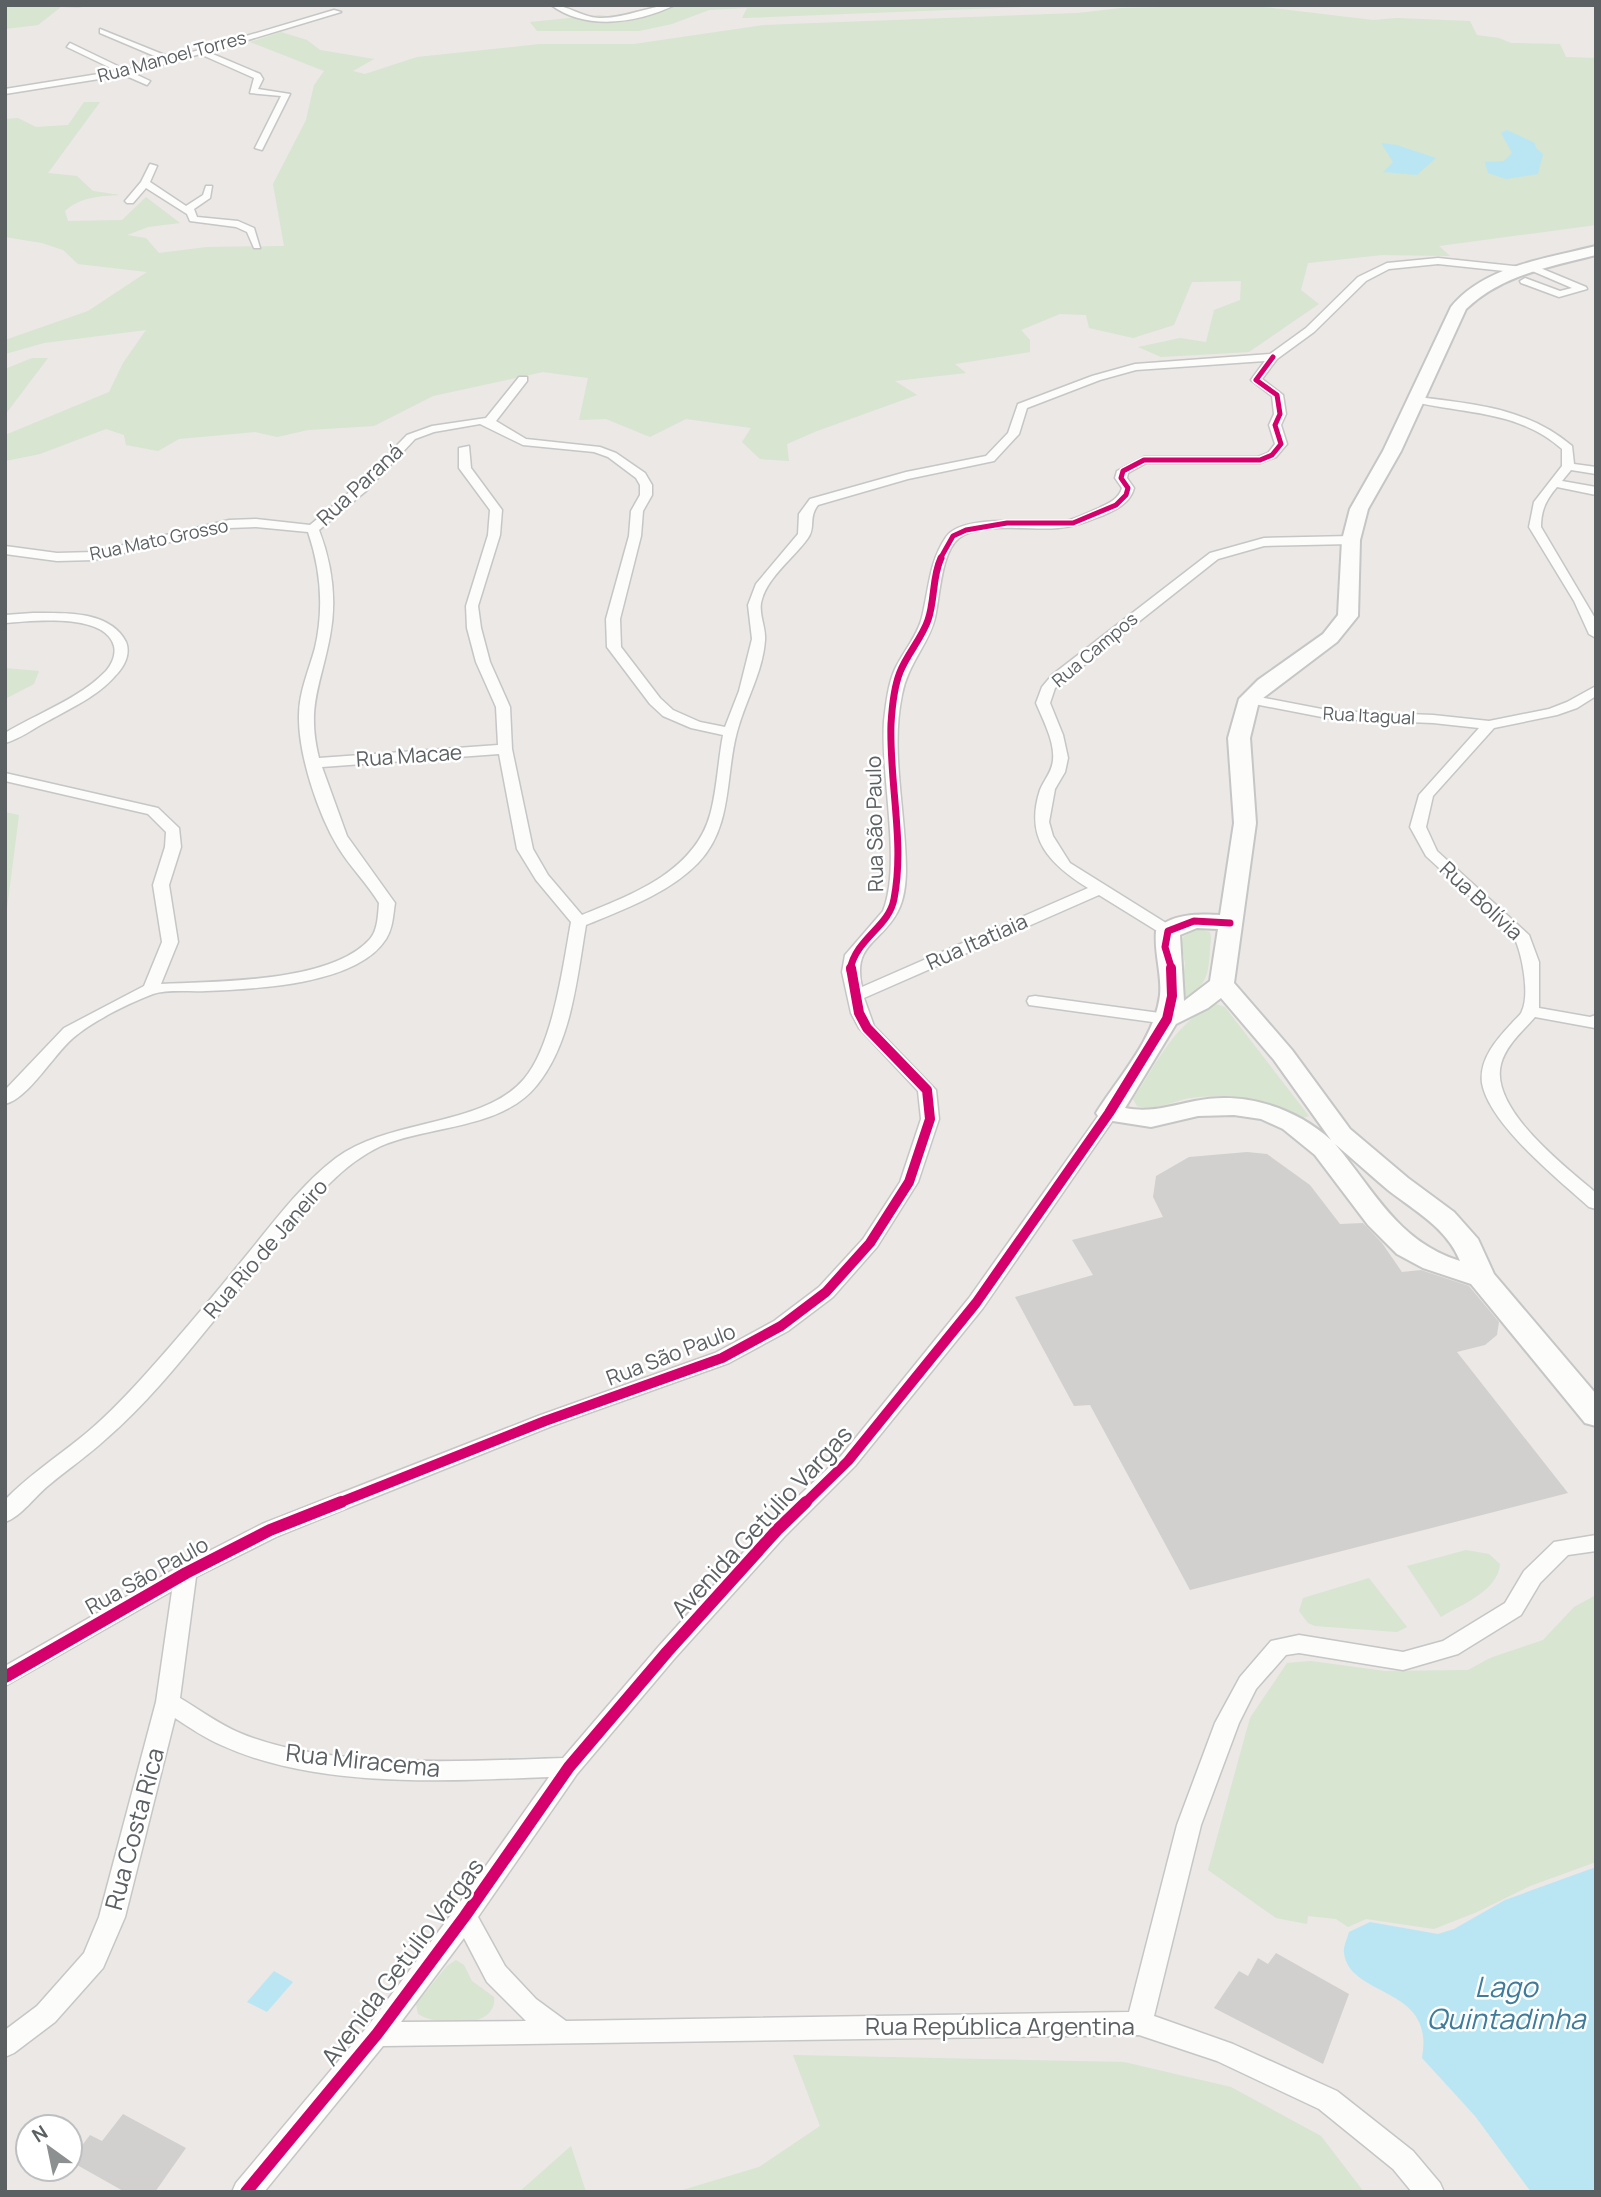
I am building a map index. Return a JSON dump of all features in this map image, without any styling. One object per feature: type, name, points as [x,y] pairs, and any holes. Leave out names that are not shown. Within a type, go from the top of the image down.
[{"type":"street","name":"Rua Manoel Torres","points":[[5,92],[125,73],[337,12],[323,5]]},
{"type":"street","points":[[555,5],[579,17],[604,22],[671,5]]},
{"type":"street","points":[[103,31],[171,60]]},
{"type":"street","points":[[70,45],[148,83]]},
{"type":"street","points":[[201,52],[257,76],[259,79],[254,91],[286,94],[259,148]]},
{"type":"street","points":[[130,201],[145,183],[153,166]]},
{"type":"street","points":[[145,183],[191,213]]},
{"type":"street","points":[[209,188],[206,196],[189,208],[193,219],[204,223],[238,220],[251,230],[257,246]]},
{"type":"street","points":[[1035,1001],[1167,1019],[1199,1003],[1222,984],[1230,947],[1230,923],[1245,823],[1239,738],[1249,699],[1265,684],[1330,638],[1344,623],[1350,604],[1351,540],[1359,509],[1418,400],[1459,307],[1468,297],[1488,284],[1596,250]]},
{"type":"street","points":[[465,448],[465,468],[496,510],[495,535],[472,606],[474,628],[483,662],[503,707],[505,750],[525,849],[541,877],[579,922],[632,900],[675,875],[694,859],[717,817],[730,732],[746,691],[758,639],[754,606],[761,587],[804,535],[805,514],[814,502],[906,476],[990,459],[1013,434],[1022,406],[1096,378],[1135,367],[1273,357],[1310,330],[1362,279],[1379,268],[1438,261],[1527,273]]},
{"type":"street","name":"Rua São Paulo","points":[[5,1676],[186,1573],[270,1530],[545,1421],[722,1358],[781,1326],[826,1293],[870,1243],[909,1182],[930,1119],[927,1090],[867,1028],[859,1013],[850,971],[853,955],[890,912],[894,902],[898,871],[891,723],[896,683],[928,621],[934,582],[944,549],[953,536],[966,530],[1007,523],[1073,523],[1116,505],[1126,495],[1128,488],[1121,478],[1123,471],[1144,460],[1260,460],[1272,455],[1281,444],[1275,425],[1280,414],[1278,395],[1256,380],[1273,357]]},
{"type":"street","points":[[523,379],[489,422],[523,442],[603,451],[628,464],[646,485],[646,495],[637,511],[635,536],[613,619],[614,647],[660,708],[696,725],[730,732]]},
{"type":"street","points":[[1418,400],[1507,414],[1555,434],[1568,448],[1568,466],[1535,507],[1535,527],[1580,601],[1596,634]]},
{"type":"street","name":"Rua Paraná","points":[[151,989],[311,975],[341,965],[367,951],[377,942],[382,932],[387,903],[339,834],[313,763],[306,706],[327,620],[325,573],[321,550],[313,529],[362,488],[411,437],[453,424],[489,422]]},
{"type":"street","points":[[1568,466],[1596,471]]},
{"type":"street","points":[[1555,483],[1596,491]]},
{"type":"street","name":"Rua Mato Grosso","points":[[5,550],[57,557],[94,556],[229,524],[256,523],[313,529]]},
{"type":"street","name":"Rua Campos","points":[[1168,931],[1064,866],[1045,836],[1042,822],[1045,805],[1061,758],[1056,735],[1044,710],[1044,696],[1049,687],[1079,659],[1198,567],[1226,551],[1277,540],[1351,540]]},
{"type":"street","points":[[5,619],[83,619],[110,632],[119,641],[121,649],[116,667],[97,685],[5,739]]},
{"type":"street","points":[[1489,725],[1552,712],[1572,705],[1596,690]]},
{"type":"street","name":"Rua Itagual","points":[[1249,699],[1332,715],[1433,719],[1489,725]]},
{"type":"street","name":"Rua Bolívia","points":[[1489,725],[1426,795],[1418,827],[1431,853],[1442,865],[1521,935],[1528,946],[1533,972],[1531,1011]]},
{"type":"street","name":"Rua Macae","points":[[313,763],[505,750]]},
{"type":"street","points":[[5,778],[153,811],[170,824],[174,831],[173,847],[161,885],[170,942],[151,989],[70,1032],[41,1059],[19,1088],[5,1098]]},
{"type":"street","name":"Rua Itatiaia","points":[[855,996],[1099,889]]},
{"type":"street","points":[[1168,931],[1194,921],[1230,923]]},
{"type":"street","name":"Rua Rio de Janeiro","points":[[5,1514],[113,1421],[209,1314],[298,1205],[338,1166],[373,1142],[492,1107],[516,1096],[529,1084],[538,1072],[552,1042],[579,922]]},
{"type":"street","name":"Avenida Getúlio Vargas","points":[[246,2192],[377,2034],[465,1916],[569,1767],[667,1652],[768,1540],[848,1461],[976,1303],[1109,1113],[1167,1019],[1172,996],[1172,971],[1166,947],[1168,931]]},
{"type":"street","points":[[1222,984],[1283,1055],[1329,1139],[1383,1224],[1406,1248],[1433,1262],[1481,1277]]},
{"type":"street","points":[[1596,1022],[1531,1011],[1502,1045],[1491,1066],[1489,1082],[1498,1104],[1514,1125],[1596,1203]]},
{"type":"street","points":[[1109,1113],[1150,1119],[1198,1108],[1229,1106],[1258,1111],[1329,1139],[1444,1218],[1468,1245],[1481,1277],[1596,1415]]},
{"type":"street","points":[[1364,1197],[1398,1184]]},
{"type":"street","points":[[1139,2023],[1189,1825],[1227,1723],[1248,1683],[1279,1647],[1299,1644],[1403,1661],[1450,1648],[1513,1609],[1532,1577],[1562,1548],[1596,1543]]},
{"type":"street","name":"Rua Costa Rica","points":[[5,2045],[46,2014],[94,1960],[112,1917],[168,1702],[186,1573]]},
{"type":"street","name":"Rua Miracema","points":[[168,1702],[236,1741],[288,1756],[356,1765],[460,1771],[569,1767]]},
{"type":"street","points":[[465,1916],[496,1974],[527,2007],[561,2033]]},
{"type":"street","name":"Rua República Argentina","points":[[377,2034],[1139,2023],[1224,2052],[1328,2100],[1403,2160],[1430,2192]]},
{"type":"green space","points":[[5,5],[92,5],[61,7],[38,25],[5,29]]},
{"type":"green space","points":[[681,5],[1072,5],[742,18],[747,8],[709,10],[672,24],[639,31],[537,31],[530,22],[599,15],[621,18]]},
{"type":"green space","points":[[1248,5],[1373,20],[1397,18],[1470,21],[1477,35],[1499,38],[1511,43],[1560,44],[1566,57],[1596,58],[1596,225],[1439,246],[1450,256],[1382,255],[1308,263],[1301,290],[1319,304],[1249,352],[1161,357],[1138,347],[1180,338],[1206,342],[1214,310],[1240,300],[1241,281],[1192,282],[1174,325],[1133,338],[1089,328],[1086,315],[1060,314],[1021,330],[1030,340],[1030,352],[955,364],[966,373],[895,381],[917,395],[787,444],[789,461],[760,459],[742,442],[751,428],[686,419],[650,437],[606,419],[579,420],[588,378],[543,372],[433,396],[374,426],[308,430],[277,437],[255,432],[179,439],[158,451],[126,445],[124,435],[106,429],[40,454],[5,461],[5,435],[109,392],[123,363],[146,330],[44,343],[5,354],[5,340],[88,311],[147,272],[78,264],[63,250],[42,243],[5,237],[5,119],[18,118],[36,127],[68,125],[84,102],[100,102],[48,173],[77,176],[93,191],[120,195],[84,200],[71,206],[65,211],[68,221],[122,220],[146,197],[180,223],[148,227],[127,235],[146,238],[159,253],[207,247],[284,246],[273,184],[306,120],[314,85],[324,71],[250,42],[281,32],[307,40],[320,50],[374,59],[353,71],[365,74],[417,57],[540,44],[634,44],[764,25],[1078,13],[1121,8]]},
{"type":"green space","points":[[32,358],[48,358],[5,415],[5,369]]},
{"type":"green space","points":[[5,668],[39,671],[34,684],[5,699]]},
{"type":"green space","points":[[5,812],[19,815],[5,924]]},
{"type":"green space","points":[[1197,928],[1210,932],[1209,965],[1205,980],[1186,998],[1181,997],[1185,963],[1181,943],[1183,937]]},
{"type":"green space","points":[[1216,1004],[1225,1007],[1309,1116],[1303,1118],[1277,1106],[1234,1097],[1190,1098],[1157,1107],[1137,1106],[1133,1099],[1178,1032],[1202,1011]]},
{"type":"green space","points":[[1466,1550],[1489,1554],[1500,1564],[1498,1573],[1493,1582],[1478,1596],[1441,1617],[1407,1566]]},
{"type":"green space","points":[[1369,1578],[1407,1627],[1397,1632],[1315,1626],[1308,1623],[1299,1611],[1303,1598]]},
{"type":"green space","points":[[1596,1595],[1596,1862],[1530,1886],[1434,1929],[1366,1919],[1348,1927],[1336,1919],[1308,1916],[1307,1924],[1276,1918],[1208,1870],[1250,1718],[1287,1663],[1311,1661],[1385,1671],[1468,1670],[1490,1658],[1543,1640],[1574,1607]]},
{"type":"green space","points":[[456,1960],[464,1965],[472,1981],[494,1997],[493,2008],[476,2020],[464,2022],[438,2021],[418,2014],[416,2004],[447,1966]]},
{"type":"green space","points":[[793,2055],[1124,2062],[1231,2087],[1321,2136],[1364,2192],[676,2192],[759,2167],[820,2126]]},
{"type":"green space","points":[[571,2146],[586,2192],[519,2192]]},
{"type":"water","points":[[1507,130],[1535,143],[1536,148],[1543,154],[1538,174],[1506,179],[1488,173],[1485,162],[1504,161],[1512,153],[1501,133]]},
{"type":"water","points":[[1381,143],[1397,145],[1436,158],[1417,175],[1383,172],[1393,162]]},
{"type":"water","name":"Lago Quintadinha","points":[[1596,1867],[1596,2192],[1531,2192],[1475,2116],[1422,2058],[1423,2039],[1418,2020],[1409,2008],[1358,1976],[1349,1966],[1344,1948],[1349,1932],[1370,1922],[1438,1934],[1454,1929],[1505,1900]]},
{"type":"water","points":[[274,1971],[293,1982],[267,2012],[247,2002]]},
{"type":"building","points":[[1247,1152],[1267,1154],[1310,1185],[1340,1224],[1363,1223],[1382,1243],[1402,1272],[1421,1270],[1469,1286],[1499,1322],[1497,1335],[1485,1345],[1457,1352],[1568,1493],[1190,1590],[1090,1405],[1074,1406],[1015,1297],[1093,1275],[1072,1240],[1163,1217],[1153,1197],[1156,1176],[1189,1157]]},
{"type":"building","points":[[1276,1953],[1349,1994],[1323,2064],[1214,2008],[1239,1971],[1248,1976],[1258,1958],[1268,1964]]},
{"type":"building","points":[[123,2114],[186,2148],[155,2192],[125,2192],[84,2169],[84,2143],[90,2135],[102,2141]]},
{"type":"cycle path","points":[[5,1677],[186,1573],[270,1530],[545,1421],[722,1358],[781,1326],[826,1292],[870,1243],[909,1182],[930,1119],[927,1090],[867,1028],[859,1013],[850,972],[853,955],[890,912],[894,902],[898,871],[892,778],[891,723],[894,698],[900,672],[928,621],[939,561],[953,536],[966,530],[1007,523],[1073,523],[1116,505],[1126,495],[1128,488],[1121,478],[1123,471],[1144,460],[1260,460],[1272,455],[1281,444],[1275,425],[1280,414],[1277,395],[1256,380],[1273,357]]},
{"type":"cycle path","points":[[246,2192],[377,2034],[465,1916],[569,1767],[667,1652],[777,1530],[848,1461],[976,1303],[1109,1113],[1167,1019],[1172,996],[1172,971],[1165,947],[1168,931],[1194,921],[1230,923]]}]
